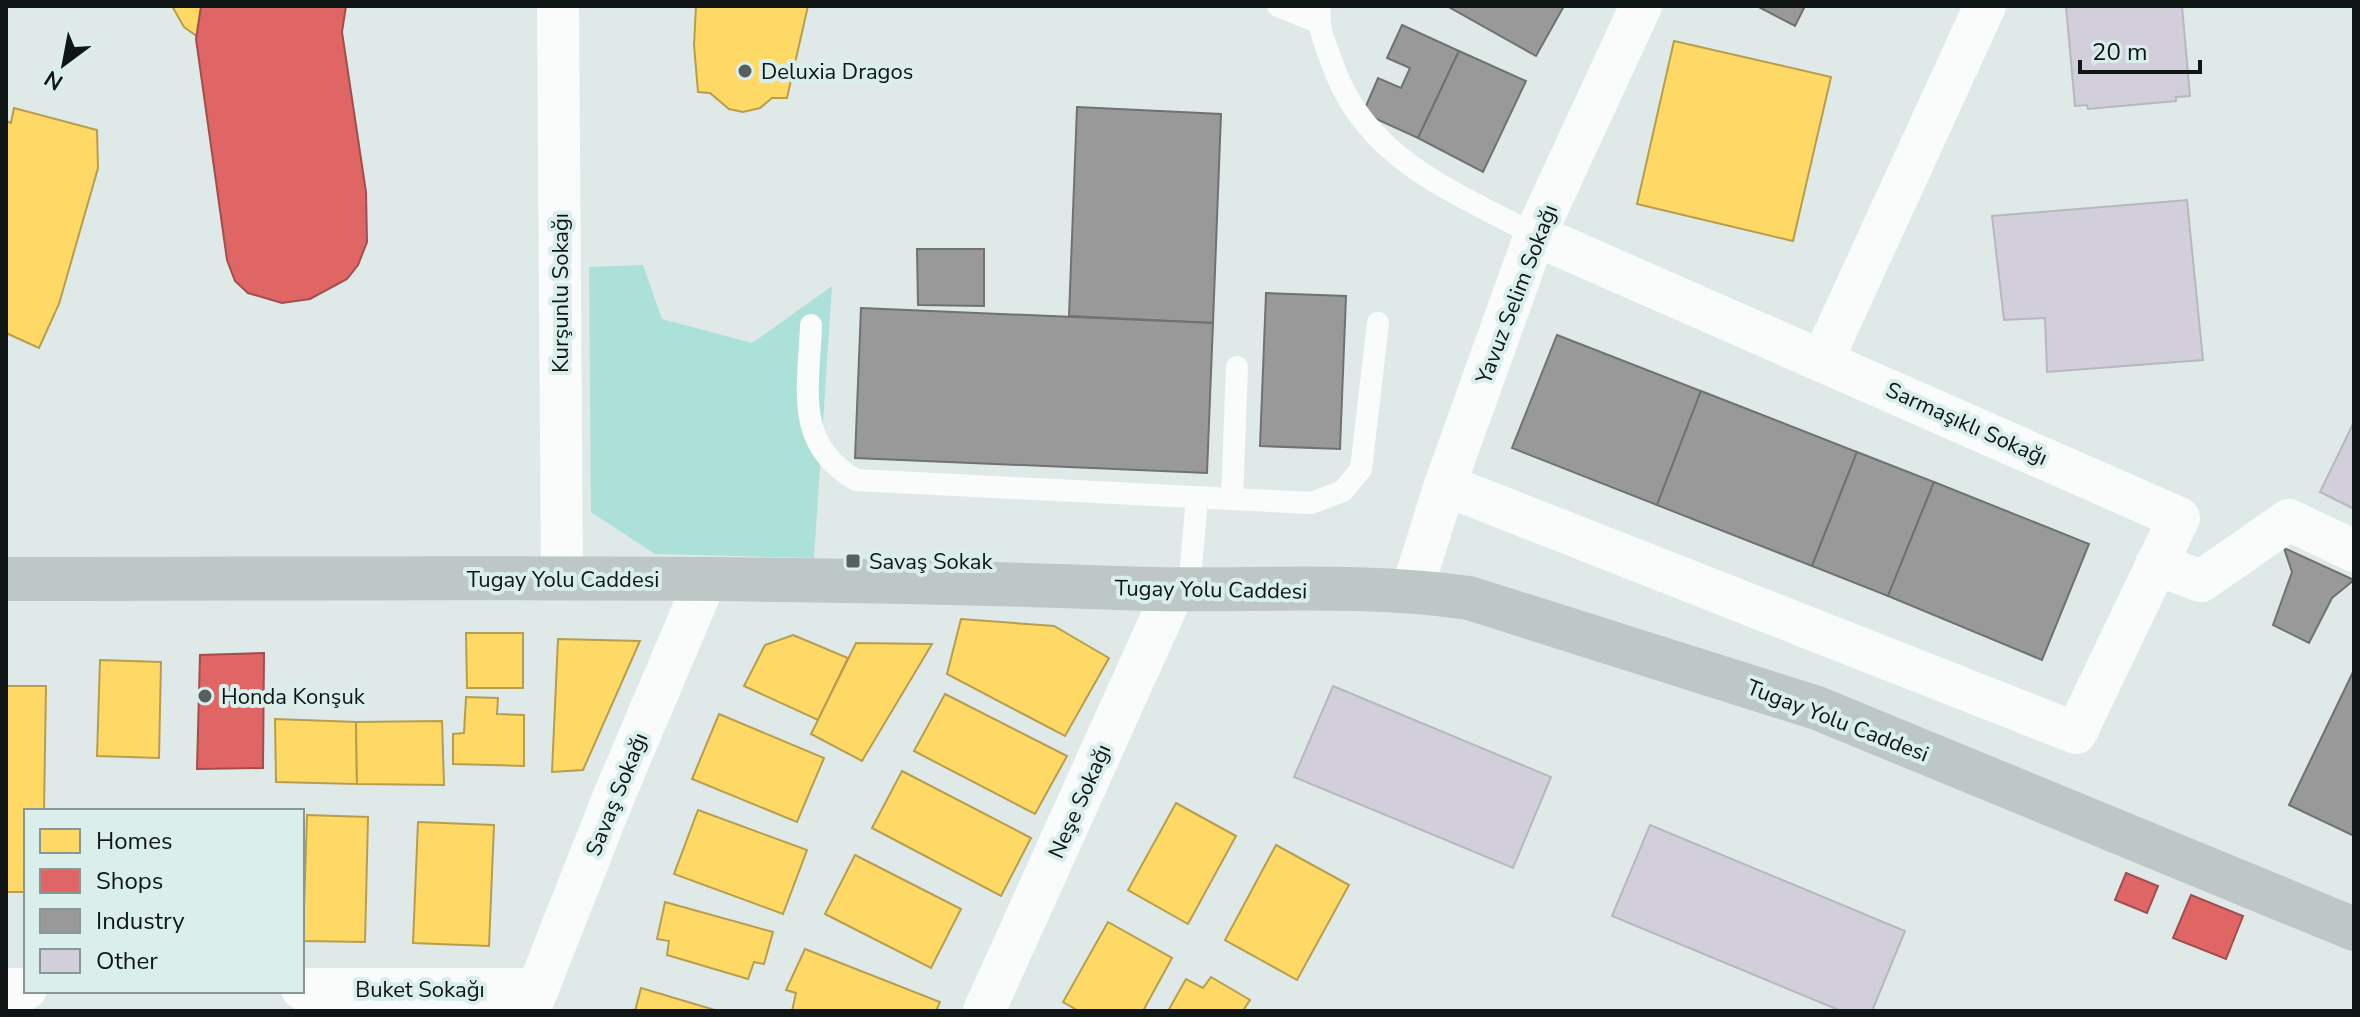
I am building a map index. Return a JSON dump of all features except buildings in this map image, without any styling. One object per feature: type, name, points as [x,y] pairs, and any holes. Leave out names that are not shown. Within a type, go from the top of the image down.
[{"type":"main road","name":"Tugay Yolu Caddesi","points":[[6,579],[897,580],[1181,590],[1412,590],[1469,598],[1817,708],[2354,929]]},
{"type":"street","name":"Kurşunlu Sokağı","points":[[558,6],[562,579]]},
{"type":"street","name":"Yavuz Selim Sokağı","points":[[1412,590],[1445,485],[1535,235],[1641,6]]},
{"type":"street","points":[[1823,359],[1985,6]]},
{"type":"street","name":"Sarmaşıklı Sokağı","points":[[1445,485],[2076,733],[2179,518],[1535,235]]},
{"type":"street","points":[[2156,564],[2201,581],[2289,520],[2354,551]]},
{"type":"street","name":"Savaş Sokağı","points":[[534,1000],[614,796],[706,579]]},
{"type":"street","name":"Neşe Sokağı","points":[[984,1011],[1181,590]]},
{"type":"street","name":"Buket Sokağı","points":[[304,989],[534,1000]]},
{"type":"lane","points":[[1278,6],[1319,14],[1340,87],[1373,136],[1412,168],[1535,235]]},
{"type":"lane","points":[[811,325],[808,419],[821,450],[831,463],[856,480],[1311,503],[1328,499],[1354,481],[1361,469],[1378,323]]},
{"type":"lane","points":[[1232,499],[1237,367]]},
{"type":"lane","points":[[1181,590],[1197,498]]},
{"type":"shaded area","points":[[643,265],[662,319],[752,343],[832,286],[814,558],[655,554],[591,512],[589,267]]},
{"type":"place","name":"Deluxia Dragos","points":[[745,71]]},
{"type":"place","name":"Savaş Sokak","points":[[853,561]]},
{"type":"place","name":"Honda Konşuk","points":[[205,696]]}]
